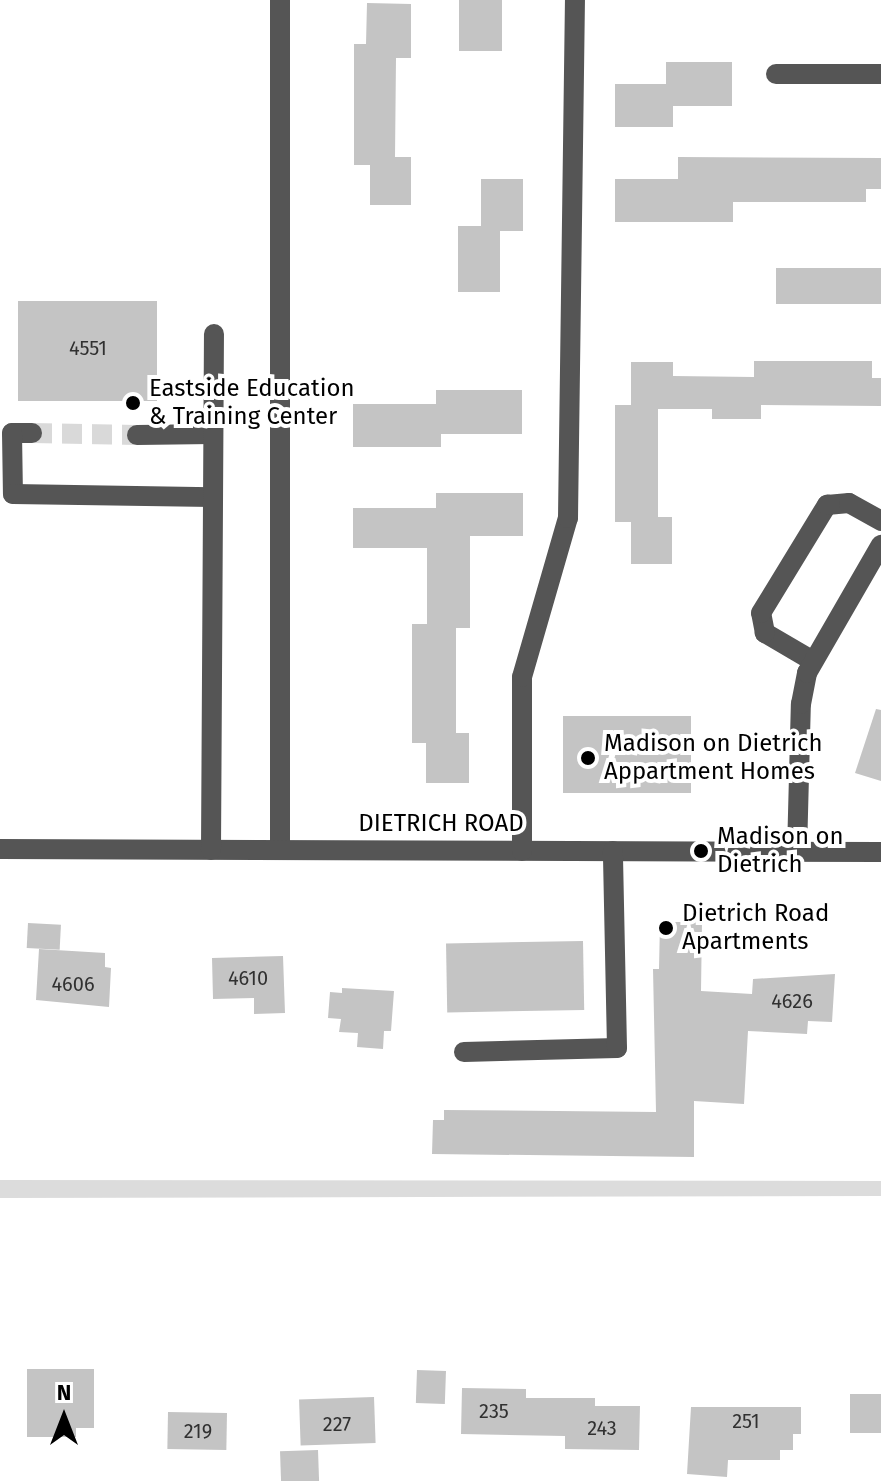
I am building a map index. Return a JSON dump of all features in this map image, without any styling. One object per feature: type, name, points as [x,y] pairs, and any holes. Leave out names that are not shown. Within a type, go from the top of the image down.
[{"type":"street","points":[[280,0],[280,850]]},
{"type":"street","points":[[522,851],[522,677],[568,518],[575,0]]},
{"type":"street","points":[[776,74],[881,74]]},
{"type":"street","points":[[211,850],[214,334]]},
{"type":"street","points":[[32,433],[12,433],[13,494],[212,497]]},
{"type":"street","points":[[137,435],[212,434]]},
{"type":"street","points":[[813,661],[765,633],[761,613],[827,505],[849,503],[881,521]]},
{"type":"street","points":[[797,852],[801,704],[813,661],[881,545]]},
{"type":"street","name":"DIETRICH ROAD","points":[[0,849],[881,852]]},
{"type":"street","points":[[464,1052],[617,1048],[613,851]]},
{"type":"shaded area","points":[[0,1180],[881,1181],[881,1196],[0,1198]]},
{"type":"building","points":[[459,0],[502,0],[502,51],[459,51]]},
{"type":"building","points":[[367,3],[411,4],[411,58],[396,58],[395,157],[411,157],[411,205],[370,205],[370,165],[354,165],[354,44],[366,44]]},
{"type":"building","points":[[666,62],[732,62],[732,106],[673,106],[673,127],[615,127],[615,84],[666,84]]},
{"type":"building","points":[[678,157],[881,158],[881,189],[866,189],[866,202],[733,202],[733,222],[615,222],[615,179],[678,179]]},
{"type":"building","points":[[481,179],[523,179],[523,231],[500,231],[500,292],[458,292],[458,226],[481,226]]},
{"type":"building","points":[[776,268],[881,268],[881,304],[776,304]]},
{"type":"building","points":[[18,301],[157,301],[157,401],[18,401]]},
{"type":"building","points":[[754,361],[872,361],[872,378],[881,378],[881,406],[761,405],[761,419],[712,419],[712,409],[658,409],[658,517],[672,517],[672,564],[631,564],[631,522],[615,522],[615,405],[631,405],[631,362],[673,362],[673,376],[754,377]]},
{"type":"building","points":[[436,390],[522,390],[522,434],[441,434],[441,447],[353,447],[353,404],[436,404]]},
{"type":"building","points":[[436,493],[523,493],[523,536],[470,536],[470,628],[456,628],[456,733],[469,733],[469,783],[426,783],[426,743],[412,743],[412,624],[427,624],[427,548],[353,548],[353,508],[436,508]]},
{"type":"building","points":[[876,709],[881,710],[881,781],[855,773]]},
{"type":"building","points":[[563,716],[691,716],[691,793],[563,793]]},
{"type":"building","points":[[660,922],[702,922],[701,991],[752,994],[753,979],[835,974],[832,1022],[808,1021],[807,1034],[748,1031],[744,1104],[694,1101],[694,1157],[432,1154],[433,1120],[444,1120],[444,1110],[656,1112],[653,969],[659,969]]},
{"type":"building","points":[[28,923],[61,925],[60,950],[27,948]]},
{"type":"building","points":[[583,941],[584,1010],[447,1012],[446,943]]},
{"type":"building","points":[[39,949],[105,953],[105,967],[111,968],[109,1007],[36,1000]]},
{"type":"building","points":[[283,956],[285,1013],[254,1014],[254,998],[213,999],[212,958]]},
{"type":"building","points":[[342,988],[394,991],[391,1031],[384,1031],[383,1049],[357,1047],[358,1033],[339,1032],[341,1019],[328,1018],[330,992],[342,993]]},
{"type":"building","points":[[27,1369],[94,1369],[94,1428],[76,1428],[76,1437],[27,1437]]},
{"type":"building","points":[[417,1370],[446,1371],[445,1404],[416,1403]]},
{"type":"building","points":[[462,1388],[526,1389],[526,1398],[595,1398],[595,1406],[640,1406],[639,1450],[565,1449],[565,1436],[461,1434]]},
{"type":"building","points":[[850,1394],[881,1394],[881,1433],[850,1433]]},
{"type":"building","points":[[374,1397],[376,1443],[301,1446],[299,1400]]},
{"type":"building","points":[[691,1407],[801,1407],[801,1434],[793,1434],[793,1450],[780,1450],[780,1460],[728,1460],[727,1477],[687,1474]]},
{"type":"building","points":[[168,1412],[227,1413],[226,1450],[167,1449]]},
{"type":"building","points":[[318,1450],[319,1481],[281,1481],[280,1451]]},
{"type":"tunnel","points":[[32,433],[137,435]]},
{"type":"place","name":"Eastside Education & Training Center","points":[[133,403]]},
{"type":"place","name":"Madison on Dietrich Appartment Homes","points":[[588,758]]},
{"type":"place","name":"Madison on Dietrich","points":[[701,851]]},
{"type":"place","name":"Dietrich Road Apartments","points":[[666,928]]}]
